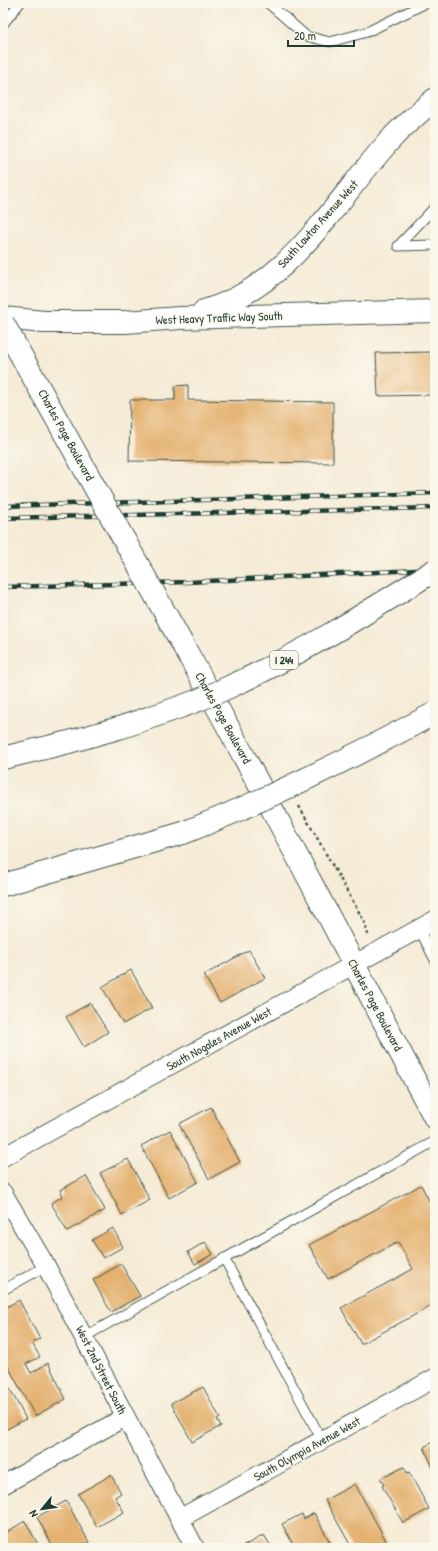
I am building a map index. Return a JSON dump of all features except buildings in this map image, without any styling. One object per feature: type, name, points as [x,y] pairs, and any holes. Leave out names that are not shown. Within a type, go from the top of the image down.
[{"type":"main road","name":"South Lawton Avenue West","points":[[180,318],[217,308],[229,302],[278,270],[322,224],[391,139],[435,99]]},
{"type":"main road","name":"West Heavy Traffic Way South","points":[[3,318],[44,322],[125,322],[180,318],[435,311]]},
{"type":"main road","name":"Charles Page Boulevard","points":[[3,323],[288,836],[354,966],[435,1118]]},
{"type":"main road","name":"I 244","points":[[3,758],[69,742],[122,726],[171,710],[226,689],[281,662],[354,620],[435,570]]},
{"type":"main road","points":[[3,885],[183,832],[254,804],[349,759],[435,713]]},
{"type":"street","name":"South Nogales Avenue West","points":[[3,1158],[354,966],[435,920]]},
{"type":"street","name":"West 2nd Street South","points":[[3,1193],[46,1266],[179,1519],[196,1548]]},
{"type":"street","name":"South Olympia Avenue West","points":[[179,1519],[435,1378]]},
{"type":"street","points":[[3,1485],[125,1417]]},
{"type":"lane","points":[[3,24],[20,3]]},
{"type":"lane","points":[[268,3],[306,36],[330,42],[367,32],[426,3]]},
{"type":"lane","points":[[435,207],[398,246],[435,245]]},
{"type":"lane","points":[[419,929],[435,960]]},
{"type":"lane","points":[[84,1337],[435,1142]]},
{"type":"lane","points":[[224,1258],[322,1440]]},
{"type":"lane","points":[[3,1290],[46,1266]]},
{"type":"railway","points":[[3,506],[435,493]]},
{"type":"railway","points":[[3,518],[435,508]]},
{"type":"railway","points":[[3,587],[189,582],[435,569]]}]
